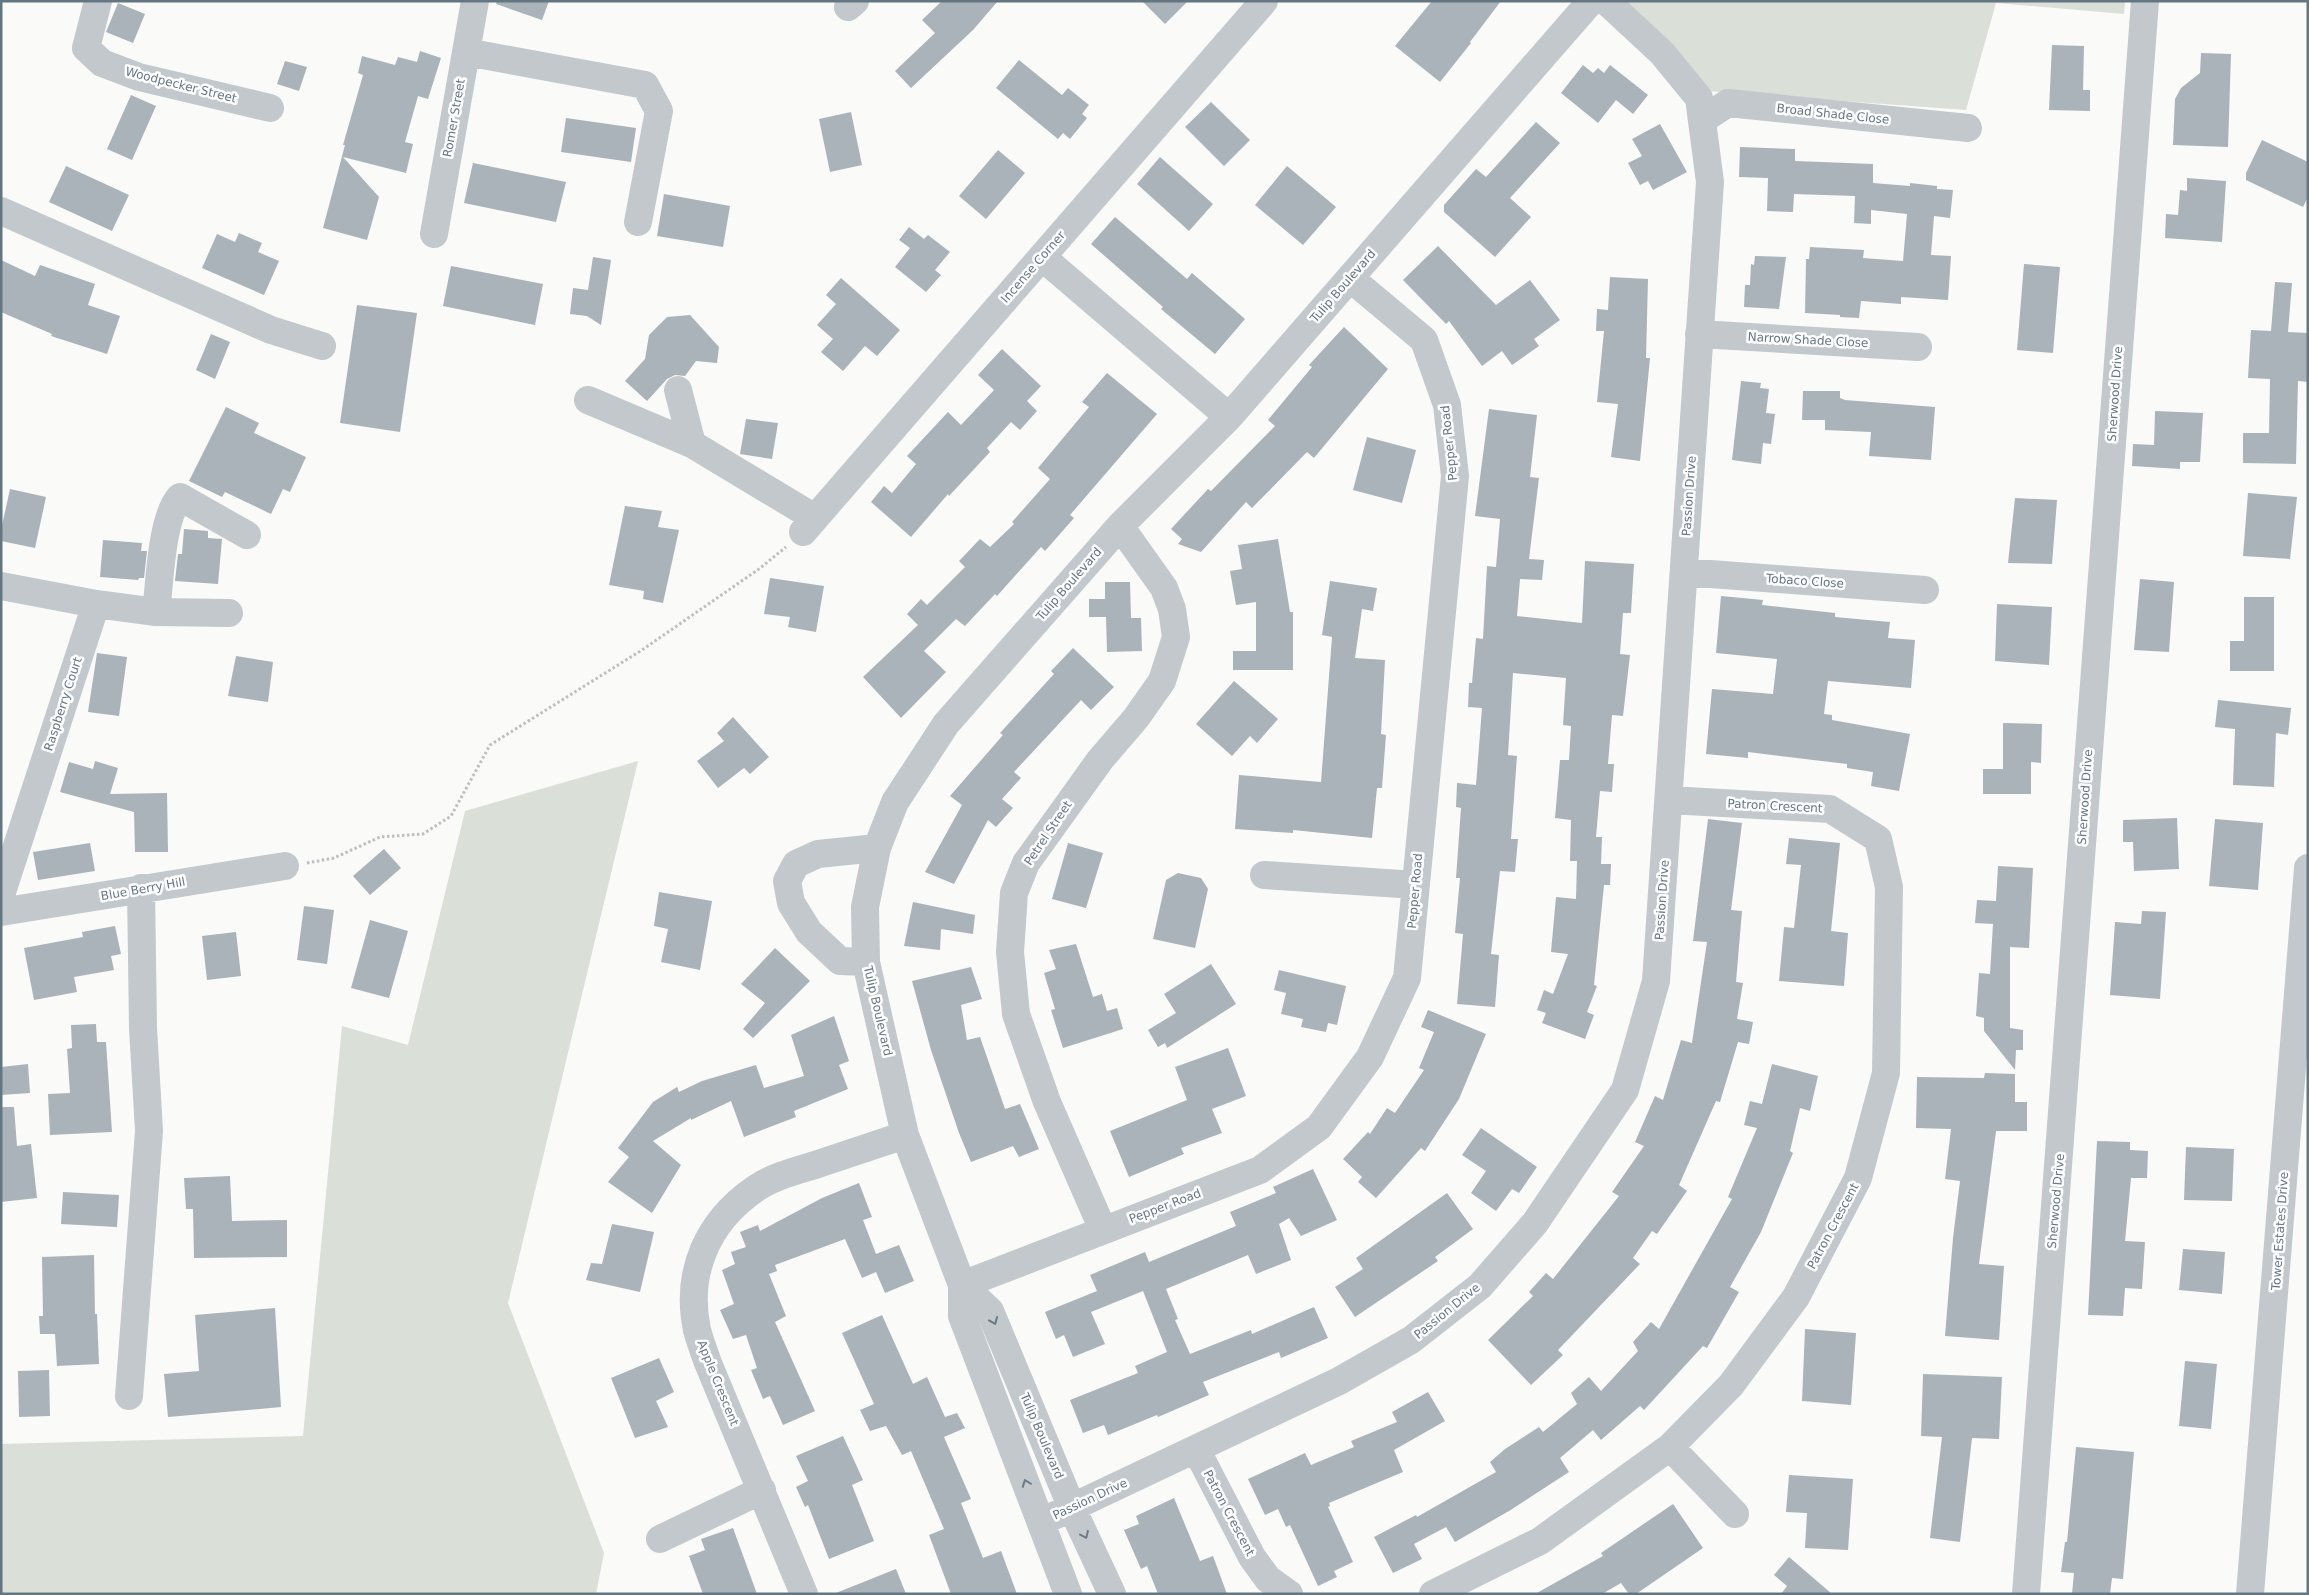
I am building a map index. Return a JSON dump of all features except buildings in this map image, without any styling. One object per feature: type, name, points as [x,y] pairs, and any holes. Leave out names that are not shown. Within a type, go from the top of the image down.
[{"type":"street","name":"Woodpecker Street","points":[[98,1],[86,48],[102,64],[139,77],[270,108]]},
{"type":"street","name":"Romer Street","points":[[434,234],[474,1]]},
{"type":"street","name":"Incense Corner","points":[[809,525],[1264,1]]},
{"type":"street","name":"Tulip Boulevard","points":[[1068,1594],[962,1316],[962,1285],[905,1136],[866,962],[865,907],[877,848],[895,802],[946,724],[1120,526],[1230,417],[1591,1]]},
{"type":"street","name":"Passion Drive","points":[[1041,1522],[1340,1381],[1411,1340],[1480,1286],[1535,1223],[1625,1090],[1656,980],[1710,182],[1699,98],[1662,53],[1606,1]]},
{"type":"street","name":"Sherwood Drive","points":[[2026,1594],[2145,1]]},
{"type":"street","points":[[466,52],[645,84],[659,111],[638,222]]},
{"type":"street","name":"Broad Shade Close","points":[[1702,120],[1728,103],[1968,128]]},
{"type":"street","points":[[1,211],[271,330],[322,346]]},
{"type":"street","points":[[1042,257],[1230,417]]},
{"type":"street","name":"Pepper Road","points":[[962,1285],[1260,1170],[1319,1127],[1370,1057],[1407,978],[1455,476],[1447,405],[1424,340],[1350,278]]},
{"type":"street","name":"Narrow Shade Close","points":[[1699,334],[1918,347]]},
{"type":"street","points":[[678,390],[692,444]]},
{"type":"street","points":[[588,400],[692,444],[809,525]]},
{"type":"street","points":[[156,612],[167,522],[173,504],[180,497],[247,535]]},
{"type":"street","name":"Petrel Street","points":[[1103,1230],[1047,1102],[1016,1014],[1010,952],[1014,893],[1026,863],[1100,760],[1136,718],[1162,681],[1176,637],[1172,609],[1164,588],[1120,526]]},
{"type":"street","name":"Tobaco Close","points":[[1684,572],[1926,590]]},
{"type":"street","points":[[1,586],[96,604],[156,612],[229,613]]},
{"type":"street","name":"Raspberry Court","points":[[1,895],[96,604]]},
{"type":"street","name":"Patron Crescent","points":[[1433,1594],[1540,1541],[1670,1447],[1731,1385],[1796,1296],[1858,1178],[1886,1073],[1889,887],[1878,839],[1830,809],[1669,800]]},
{"type":"street","points":[[866,962],[840,961],[809,932],[791,903],[787,881],[796,864],[818,854],[877,848]]},
{"type":"street","name":"Blue Berry Hill","points":[[1,912],[285,866]]},
{"type":"street","name":"Tower Estates Drive","points":[[2250,1594],[2308,868]]},
{"type":"street","points":[[1264,875],[1416,885]]},
{"type":"street","points":[[129,1396],[149,1131],[143,1028],[142,888]]},
{"type":"street","name":"Apple Crescent","points":[[804,1594],[708,1363],[697,1331],[694,1301],[695,1275],[703,1248],[728,1212],[755,1188],[778,1177],[905,1136]]},
{"type":"street","name":"Tulip Boulevard","points":[[962,1285],[990,1311],[1072,1508],[1112,1594]]},
{"type":"street","points":[[1670,1447],[1735,1514]]},
{"type":"street","name":"Patron Crescent","points":[[1196,1449],[1252,1557],[1268,1579],[1289,1594]]},
{"type":"street","points":[[660,1539],[762,1490]]},
{"type":"path","points":[[285,866],[334,858],[380,837],[423,834],[451,816],[490,746],[642,650],[760,569],[809,525]]},
{"type":"shaded area","points":[[1624,1],[2125,1],[2124,14],[1996,3],[1966,110],[1707,91]]},
{"type":"shaded area","points":[[638,761],[508,1303],[604,1553],[596,1594],[1,1594],[1,1444],[303,1436],[342,1026],[408,1045],[465,811]]}]
